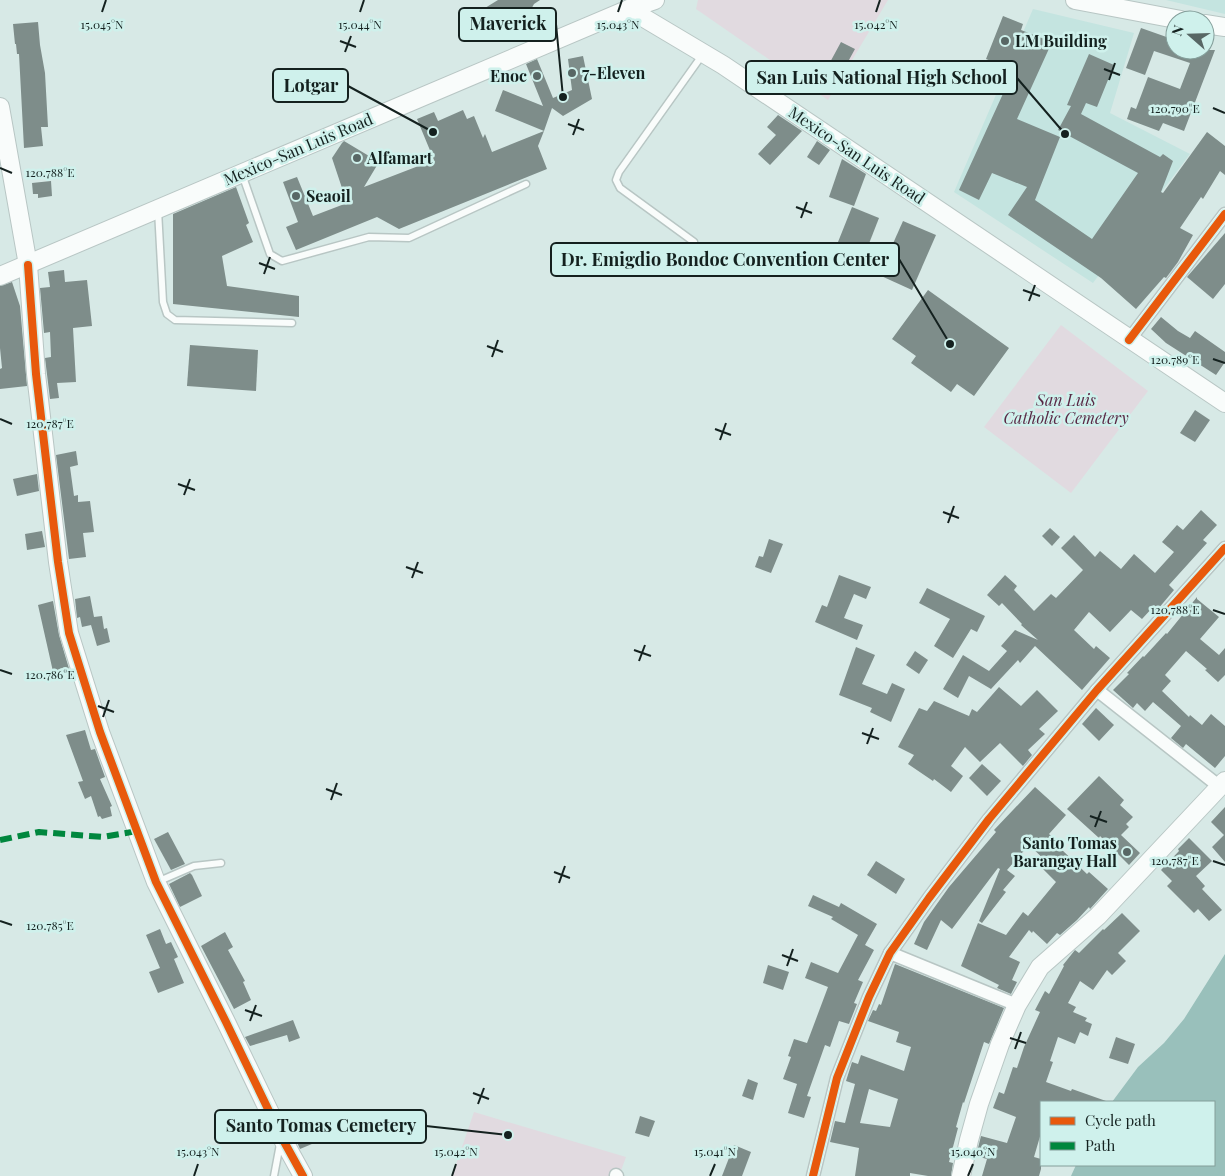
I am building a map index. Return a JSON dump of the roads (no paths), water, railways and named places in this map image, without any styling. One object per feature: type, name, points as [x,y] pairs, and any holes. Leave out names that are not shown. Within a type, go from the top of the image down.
[{"type":"main road","points":[[629,9],[655,0]]},
{"type":"main road","points":[[1075,0],[1165,17]]},
{"type":"main road","name":"Mexico-San Luis Road","points":[[0,276],[629,9],[704,53],[800,116],[1129,340],[1225,403]]},
{"type":"main road","points":[[0,107],[28,265],[36,374],[58,562],[70,633],[100,732],[156,882],[282,1138],[303,1176]]},
{"type":"main road","points":[[961,1176],[968,1140],[1000,1044],[1018,1005],[1040,967],[1098,916],[1222,784]]},
{"type":"street","points":[[1129,340],[1225,214]]},
{"type":"street","points":[[813,1176],[837,1078],[869,998],[890,953],[929,898],[989,820],[1097,690],[1225,548]]},
{"type":"street","points":[[1097,690],[1222,784]]},
{"type":"street","points":[[890,953],[1018,1005]]},
{"type":"lane","points":[[694,242],[620,188],[616,180],[619,172],[704,53]]},
{"type":"lane","points":[[242,173],[270,254],[282,261],[369,237],[409,238],[526,184]]},
{"type":"lane","points":[[158,208],[163,302],[167,314],[175,320],[292,323]]},
{"type":"lane","points":[[156,882],[194,866],[221,863]]},
{"type":"lane","points":[[274,1176],[282,1138]]},
{"type":"place","name":"LM Building","points":[[1005,41]]},
{"type":"place","name":"7-Eleven","points":[[572,73]]},
{"type":"place","name":"Enoc","points":[[537,76]]},
{"type":"place","name":"Maverick","points":[[563,97]]},
{"type":"place","name":"Lotgar","points":[[433,132]]},
{"type":"place","name":"San Luis National High School","points":[[1065,134]]},
{"type":"place","name":"Alfamart","points":[[357,158]]},
{"type":"place","name":"Seaoil","points":[[296,196]]},
{"type":"place","name":"Dr. Emigdio Bondoc Convention Center","points":[[950,344]]},
{"type":"place","name":"Santo Tomas Barangay Hall","points":[[1127,852]]},
{"type":"place","name":"Santo Tomas Cemetery","points":[[508,1135]]},
{"type":"park label","name":"San Luis Catholic Cemetery","points":[[1066,409]]}]
